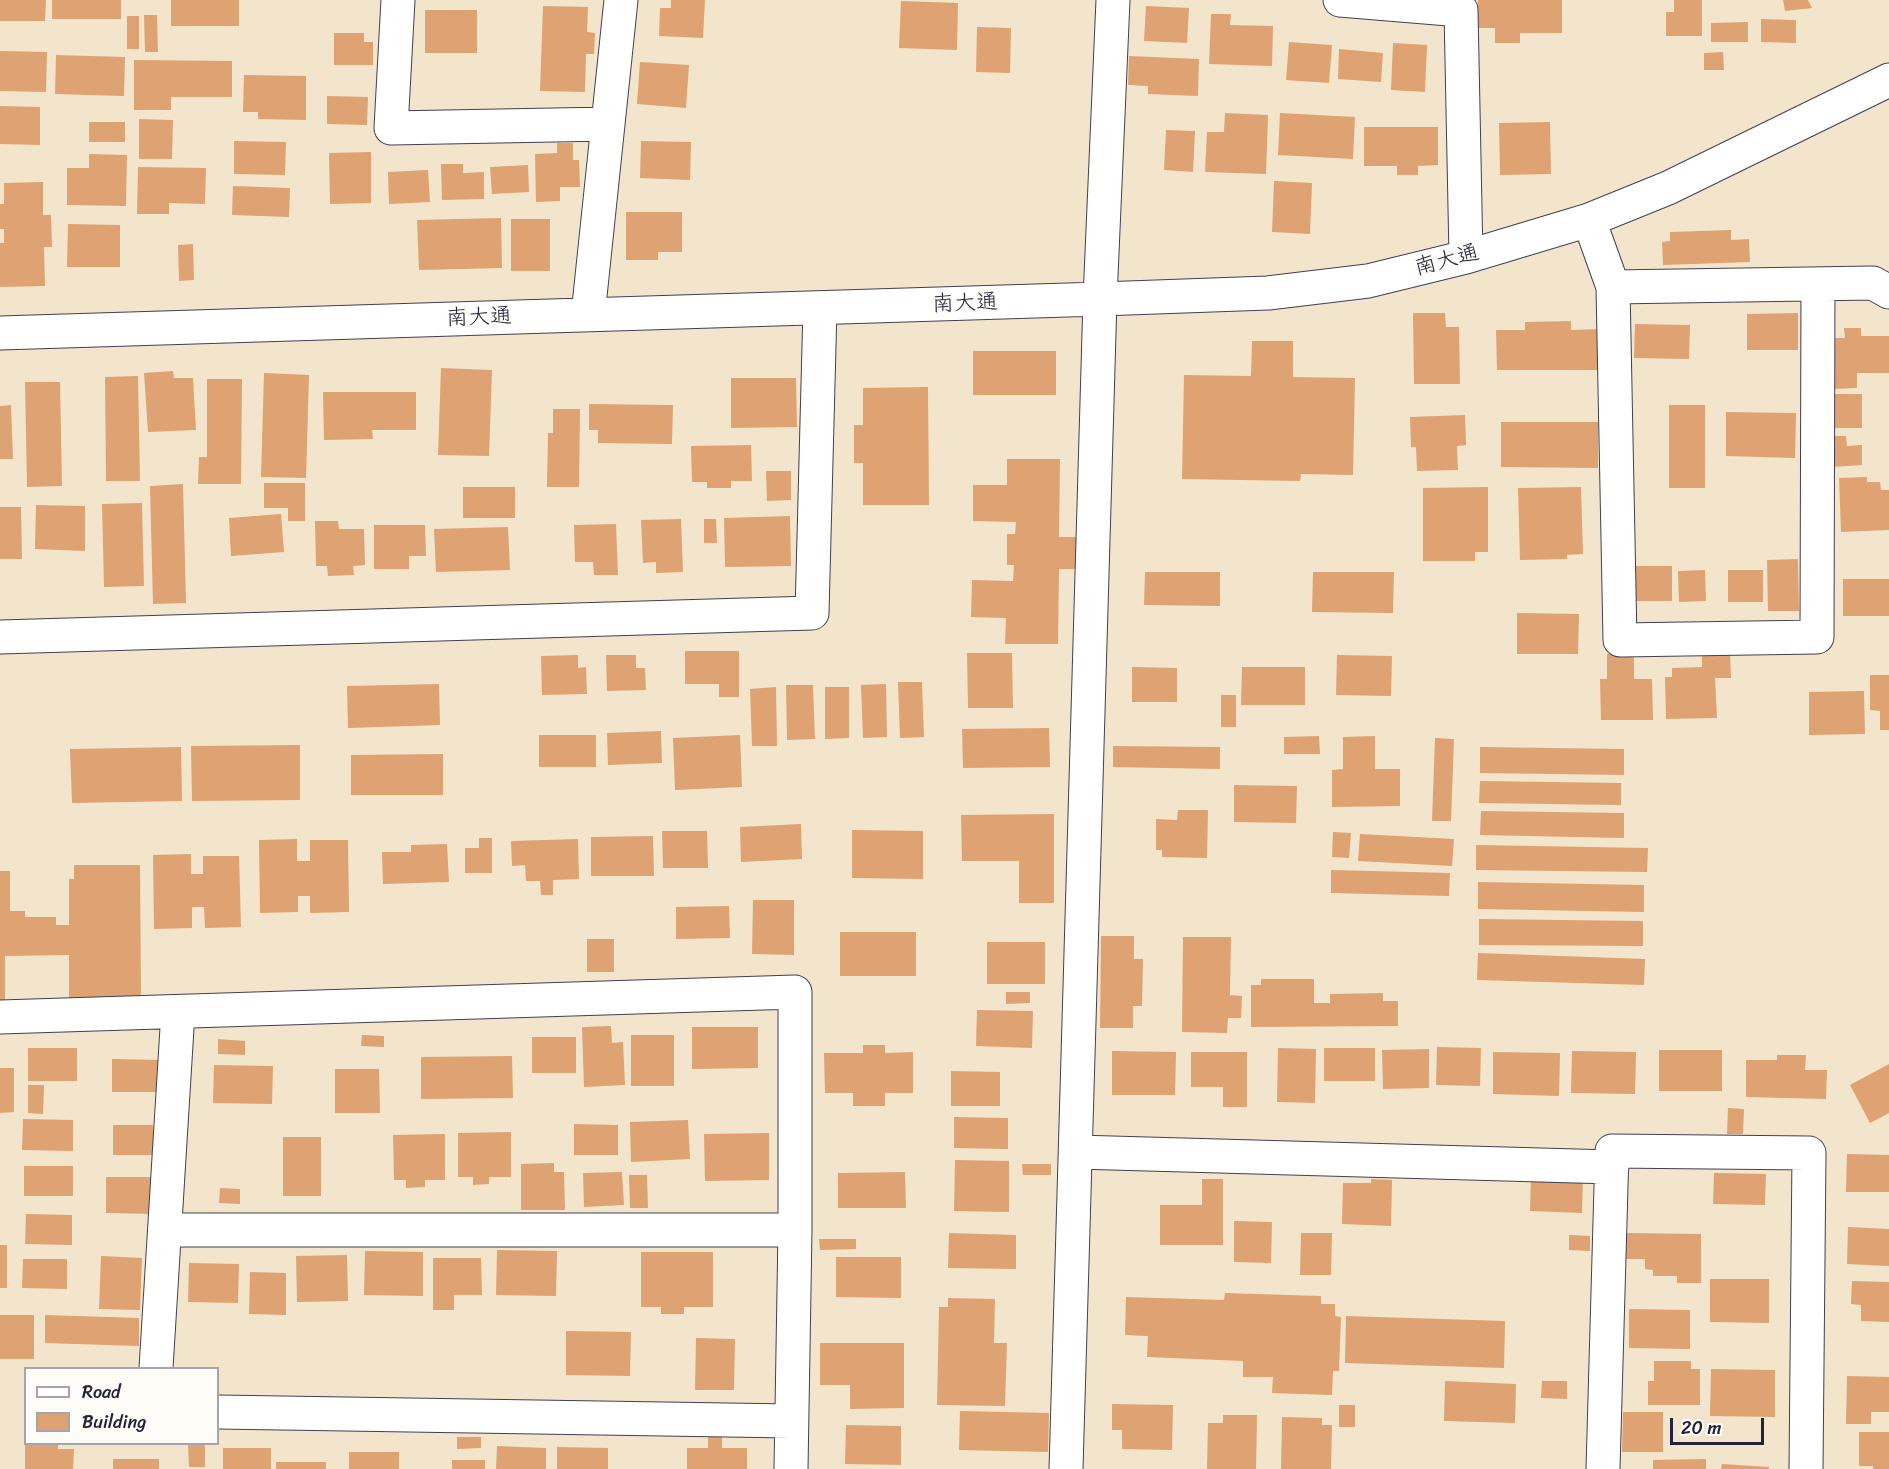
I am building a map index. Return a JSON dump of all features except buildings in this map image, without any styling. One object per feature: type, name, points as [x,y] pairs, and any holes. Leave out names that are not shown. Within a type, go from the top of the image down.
[{"type":"street","points":[[398,0],[391,128],[608,124]]},
{"type":"street","points":[[588,315],[621,0]]},
{"type":"street","points":[[1066,1469],[1100,300],[1113,0]]},
{"type":"street","points":[[1340,0],[1461,10],[1466,257]]},
{"type":"street","name":"南大通","points":[[0,333],[1100,300],[1268,293],[1368,281],[1466,257],[1589,220],[1668,189],[1889,80]]},
{"type":"street","points":[[1589,220],[1613,287],[1620,640],[1817,637],[1818,284]]},
{"type":"street","points":[[1613,287],[1873,283],[1889,292]]},
{"type":"street","points":[[0,638],[812,613],[820,308]]},
{"type":"street","points":[[0,1017],[795,992],[795,1230],[791,1469]]},
{"type":"street","points":[[156,1367],[178,1012]]},
{"type":"street","points":[[1602,1469],[1612,1151],[1809,1153],[1806,1469]]},
{"type":"street","points":[[1076,1152],[1612,1167]]},
{"type":"street","points":[[166,1230],[795,1230]]},
{"type":"street","points":[[219,1412],[791,1420]]}]
